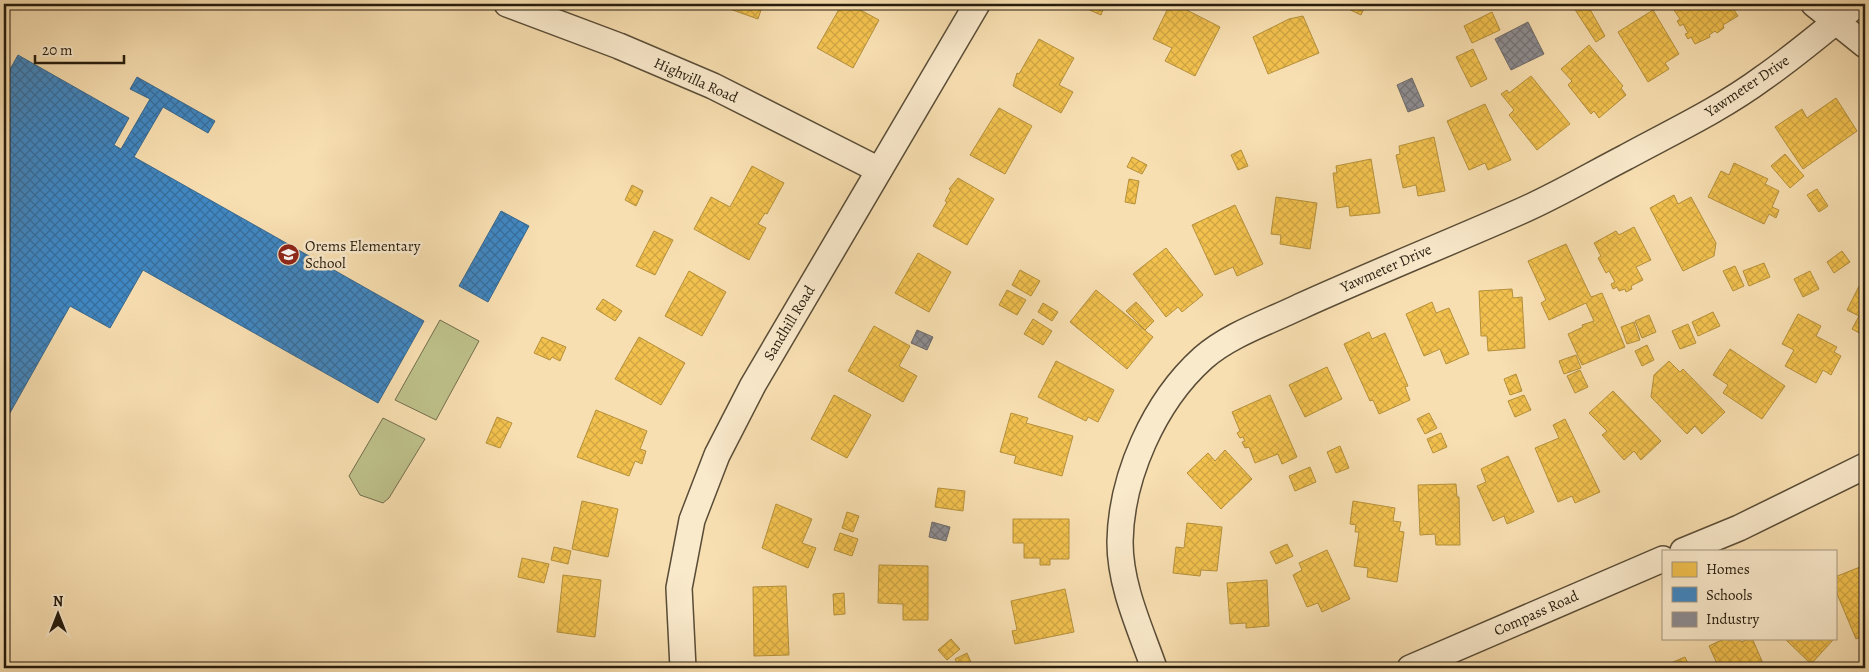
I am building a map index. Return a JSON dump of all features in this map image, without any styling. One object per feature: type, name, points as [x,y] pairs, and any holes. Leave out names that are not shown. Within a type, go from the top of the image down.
[{"type":"street","name":"Highvilla Road","points":[[507,4],[713,86],[879,170]]},
{"type":"street","name":"Sandhill Road","points":[[683,668],[679,588],[692,520],[717,455],[753,385],[977,4]]},
{"type":"street","points":[[1814,4],[1865,45]]},
{"type":"street","name":"Yawmeter Drive","points":[[1154,668],[1127,592],[1120,544],[1123,499],[1133,465],[1153,426],[1173,391],[1204,357],[1236,337],[1279,316],[1441,244],[1521,211],[1684,126],[1762,80],[1858,4]]},
{"type":"street","points":[[1685,550],[1739,528],[1865,466]]},
{"type":"street","name":"Compass Road","points":[[1410,668],[1662,559]]},
{"type":"green space","points":[[440,320],[479,341],[436,420],[395,400]]},
{"type":"green space","points":[[383,418],[425,439],[389,498],[383,503],[360,495],[349,476]]},
{"type":"building: Homes","points":[[725,4],[763,4],[758,19],[724,7]]},
{"type":"building: Homes","points":[[842,4],[849,4],[879,20],[853,68],[817,48]]},
{"type":"building: Homes","points":[[1076,4],[1105,4],[1101,15]]},
{"type":"building: Homes","points":[[1170,4],[1175,4],[1220,27],[1195,76],[1165,61],[1172,48],[1153,39]]},
{"type":"building: Homes","points":[[1338,4],[1366,4],[1361,15]]},
{"type":"building: Homes","points":[[1581,4],[1587,4],[1605,36],[1596,42],[1574,8]]},
{"type":"building: Homes","points":[[1670,4],[1730,4],[1738,16],[1723,25],[1724,28],[1717,33],[1715,31],[1709,35],[1710,37],[1695,44],[1691,37],[1688,39],[1685,34],[1688,33],[1683,24],[1680,26],[1677,21],[1680,19]]},
{"type":"building: Homes","points":[[1653,10],[1679,54],[1665,63],[1669,69],[1648,82],[1618,32]]},
{"type":"building: Homes","points":[[1492,12],[1500,30],[1472,43],[1464,26]]},
{"type":"building: Homes","points":[[1303,16],[1319,53],[1268,74],[1253,37],[1289,19]]},
{"type":"building: Homes","points":[[1039,39],[1074,58],[1059,85],[1073,92],[1061,113],[1013,86],[1017,73],[1019,74]]},
{"type":"building: Homes","points":[[1589,45],[1623,86],[1621,88],[1626,95],[1599,118],[1594,111],[1591,114],[1568,85],[1572,81],[1561,69]]},
{"type":"building: Homes","points":[[1473,49],[1487,79],[1471,87],[1456,57]]},
{"type":"building: Homes","points":[[1531,76],[1570,124],[1537,150],[1509,115],[1514,110],[1501,94],[1507,90],[1509,93]]},
{"type":"building: Homes","points":[[1836,98],[1857,131],[1803,169],[1775,127],[1802,109],[1807,118]]},
{"type":"building: Homes","points":[[1485,104],[1511,160],[1488,170],[1485,163],[1469,170],[1447,121]]},
{"type":"building: Homes","points":[[999,108],[1032,126],[1005,174],[970,155]]},
{"type":"building: Homes","points":[[1434,137],[1445,191],[1418,196],[1416,185],[1403,188],[1396,155],[1400,154],[1399,146]]},
{"type":"building: Homes","points":[[1241,150],[1248,166],[1238,170],[1231,155]]},
{"type":"building: Homes","points":[[1785,154],[1804,176],[1790,188],[1771,166]]},
{"type":"building: Homes","points":[[1132,157],[1147,165],[1142,174],[1127,167]]},
{"type":"building: Homes","points":[[1371,159],[1380,213],[1350,216],[1349,206],[1337,208],[1333,173],[1337,173],[1336,166]]},
{"type":"building: Homes","points":[[1734,163],[1768,179],[1765,184],[1779,191],[1772,207],[1779,210],[1776,218],[1769,214],[1764,224],[1708,197],[1721,171],[1729,175]]},
{"type":"building: Homes","points":[[752,166],[784,183],[767,214],[765,213],[758,224],[766,228],[749,260],[694,229],[711,197],[730,207]]},
{"type":"building: Homes","points":[[958,178],[994,199],[967,245],[933,226],[947,202],[945,201],[951,190],[949,189]]},
{"type":"building: Homes","points":[[1129,179],[1139,181],[1135,204],[1125,202]]},
{"type":"building: Homes","points":[[632,185],[643,191],[636,206],[625,200]]},
{"type":"building: Homes","points":[[1817,189],[1828,206],[1819,212],[1807,195]]},
{"type":"building: Homes","points":[[1674,195],[1678,204],[1691,197],[1716,243],[1714,256],[1683,271],[1650,208]]},
{"type":"building: Homes","points":[[1276,197],[1317,203],[1310,249],[1280,244],[1281,235],[1271,234]]},
{"type":"building: Homes","points":[[1235,205],[1263,264],[1237,276],[1233,267],[1215,275],[1192,225]]},
{"type":"building: Homes","points":[[1634,227],[1651,260],[1636,267],[1643,280],[1631,286],[1632,289],[1626,292],[1625,289],[1619,291],[1617,287],[1613,289],[1611,284],[1615,282],[1609,271],[1606,273],[1598,258],[1601,256],[1594,243],[1616,231],[1619,235]]},
{"type":"building: Homes","points":[[654,231],[673,240],[655,275],[636,266]]},
{"type":"building: Homes","points":[[1566,244],[1591,297],[1602,293],[1625,347],[1582,365],[1568,334],[1583,327],[1582,325],[1594,321],[1586,303],[1549,320],[1541,303],[1546,300],[1528,261]]},
{"type":"building: Homes","points":[[1166,248],[1203,295],[1182,312],[1178,307],[1166,317],[1133,274]]},
{"type":"building: Homes","points":[[1842,251],[1850,262],[1834,273],[1827,262]]},
{"type":"building: Homes","points":[[918,253],[951,272],[929,312],[895,293]]},
{"type":"building: Homes","points":[[1764,263],[1770,277],[1749,286],[1743,271]]},
{"type":"building: Homes","points":[[1735,266],[1744,286],[1733,291],[1723,271]]},
{"type":"building: Homes","points":[[1020,270],[1040,281],[1031,296],[1012,285]]},
{"type":"building: Homes","points":[[689,271],[726,292],[702,336],[665,316]]},
{"type":"building: Homes","points":[[1810,271],[1819,289],[1803,297],[1794,279]]},
{"type":"building: Homes","points":[[1859,286],[1865,289],[1865,336],[1852,329],[1859,316],[1847,310]]},
{"type":"building: Homes","points":[[1512,289],[1513,298],[1522,297],[1525,348],[1488,351],[1487,336],[1481,336],[1479,291]]},
{"type":"building: Homes","points":[[1007,290],[1026,300],[1017,315],[999,305]]},
{"type":"building: Homes","points":[[1096,290],[1153,337],[1127,369],[1070,322]]},
{"type":"building: Homes","points":[[603,299],[622,311],[615,321],[596,309]]},
{"type":"building: Homes","points":[[1136,302],[1154,321],[1145,330],[1126,311]]},
{"type":"building: Homes","points":[[1432,302],[1436,313],[1449,308],[1469,354],[1446,364],[1440,349],[1424,356],[1406,314]]},
{"type":"building: Homes","points":[[1043,303],[1058,312],[1052,321],[1038,312]]},
{"type":"building: Homes","points":[[1713,312],[1720,326],[1698,336],[1692,322]]},
{"type":"building: Homes","points":[[1798,314],[1821,326],[1816,336],[1837,347],[1834,352],[1841,356],[1831,375],[1823,370],[1816,383],[1785,366],[1794,350],[1782,344]]},
{"type":"building: Homes","points":[[1649,315],[1656,332],[1642,338],[1635,321]]},
{"type":"building: Homes","points":[[1033,319],[1052,331],[1043,345],[1024,334]]},
{"type":"building: Homes","points":[[1634,322],[1640,340],[1627,344],[1621,327]]},
{"type":"building: Homes","points":[[1688,324],[1696,343],[1680,349],[1672,331]]},
{"type":"building: Homes","points":[[874,326],[910,346],[899,366],[917,376],[903,402],[848,371]]},
{"type":"building: Homes","points":[[1369,332],[1372,339],[1385,333],[1408,386],[1405,387],[1410,400],[1379,414],[1373,400],[1370,401],[1344,344]]},
{"type":"building: Homes","points":[[542,337],[566,347],[560,361],[552,357],[550,360],[534,353]]},
{"type":"building: Homes","points":[[639,337],[685,363],[661,405],[615,379]]},
{"type":"building: Homes","points":[[1647,345],[1654,360],[1642,366],[1635,351]]},
{"type":"building: Homes","points":[[1730,349],[1785,386],[1762,419],[1723,393],[1728,385],[1713,375]]},
{"type":"building: Homes","points":[[1576,355],[1581,368],[1564,374],[1559,361]]},
{"type":"building: Homes","points":[[1056,361],[1114,390],[1098,422],[1088,417],[1086,421],[1038,397]]},
{"type":"building: Homes","points":[[1669,361],[1680,372],[1683,369],[1725,412],[1702,434],[1695,426],[1687,434],[1651,397],[1654,375]]},
{"type":"building: Homes","points":[[1327,367],[1342,399],[1305,417],[1289,385]]},
{"type":"building: Homes","points":[[1580,370],[1588,387],[1575,393],[1567,376]]},
{"type":"building: Homes","points":[[1516,374],[1522,391],[1510,395],[1504,379]]},
{"type":"building: Homes","points":[[1613,391],[1661,441],[1641,460],[1634,451],[1624,460],[1602,435],[1607,431],[1589,413]]},
{"type":"building: Homes","points":[[834,395],[871,415],[847,458],[811,439]]},
{"type":"building: Homes","points":[[1270,395],[1297,457],[1282,464],[1278,454],[1255,463],[1249,447],[1245,448],[1242,442],[1245,441],[1243,437],[1240,438],[1237,433],[1240,431],[1232,412]]},
{"type":"building: Homes","points":[[1524,395],[1531,410],[1515,417],[1508,401]]},
{"type":"building: Homes","points":[[596,410],[647,431],[640,449],[646,451],[642,464],[635,461],[629,476],[577,457]]},
{"type":"building: Homes","points":[[1011,413],[1028,418],[1026,423],[1073,436],[1062,476],[1014,463],[1016,456],[1000,452]]},
{"type":"building: Homes","points":[[1429,413],[1437,428],[1425,434],[1417,419]]},
{"type":"building: Homes","points":[[497,417],[512,423],[500,448],[486,443]]},
{"type":"building: Homes","points":[[1565,419],[1600,492],[1575,503],[1572,496],[1558,502],[1535,448],[1559,438],[1553,425]]},
{"type":"building: Homes","points":[[1441,433],[1447,447],[1433,453],[1427,439]]},
{"type":"building: Homes","points":[[1340,446],[1349,468],[1336,473],[1327,452]]},
{"type":"building: Homes","points":[[1225,450],[1252,479],[1221,509],[1187,473],[1208,453],[1215,461]]},
{"type":"building: Homes","points":[[1508,456],[1534,512],[1507,524],[1504,516],[1493,521],[1477,486],[1486,482],[1481,469]]},
{"type":"building: Homes","points":[[1310,467],[1316,482],[1295,491],[1289,476]]},
{"type":"building: Homes","points":[[1456,484],[1457,497],[1459,497],[1460,545],[1436,545],[1435,534],[1420,535],[1418,485]]},
{"type":"building: Homes","points":[[938,488],[965,491],[963,511],[935,507]]},
{"type":"building: Homes","points":[[582,501],[618,509],[608,557],[572,549]]},
{"type":"building: Homes","points":[[1353,501],[1395,508],[1393,521],[1401,522],[1399,531],[1404,532],[1397,582],[1367,577],[1368,568],[1354,566],[1359,532],[1355,532],[1356,525],[1350,524]]},
{"type":"building: Homes","points":[[776,504],[812,519],[802,543],[816,548],[808,568],[762,548]]},
{"type":"building: Homes","points":[[847,512],[859,516],[853,532],[842,528]]},
{"type":"building: Homes","points":[[1013,519],[1069,519],[1069,559],[1050,559],[1050,565],[1040,565],[1040,558],[1024,558],[1024,543],[1013,543]]},
{"type":"building: Homes","points":[[1187,523],[1222,527],[1217,571],[1201,570],[1200,576],[1173,573],[1176,547],[1184,548]]},
{"type":"building: Homes","points":[[840,533],[858,539],[852,556],[834,550]]},
{"type":"building: Homes","points":[[1287,544],[1293,556],[1276,564],[1270,552]]},
{"type":"building: Homes","points":[[554,547],[571,551],[568,564],[551,560]]},
{"type":"building: Homes","points":[[1327,550],[1350,599],[1322,612],[1318,603],[1307,607],[1293,575],[1302,570],[1299,563]]},
{"type":"building: Homes","points":[[522,558],[549,564],[544,583],[518,577]]},
{"type":"building: Homes","points":[[879,565],[928,566],[928,620],[903,620],[903,604],[878,603]]},
{"type":"building: Homes","points":[[1865,565],[1865,635],[1856,639],[1836,591],[1836,577]]},
{"type":"building: Homes","points":[[563,575],[601,580],[595,637],[557,632]]},
{"type":"building: Homes","points":[[1267,580],[1269,626],[1246,628],[1246,623],[1230,624],[1227,583]]},
{"type":"building: Homes","points":[[786,586],[789,655],[754,656],[753,587]]},
{"type":"building: Homes","points":[[1065,589],[1074,632],[1015,644],[1012,631],[1017,630],[1011,601]]},
{"type":"building: Homes","points":[[844,593],[845,614],[834,615],[833,594]]},
{"type":"building: Homes","points":[[951,639],[960,649],[947,660],[938,650]]},
{"type":"building: Homes","points":[[1722,640],[1740,640],[1741,642],[1753,640],[1765,668],[1719,668],[1709,646]]},
{"type":"building: Homes","points":[[1786,640],[1833,640],[1811,664]]},
{"type":"building: Homes","points":[[967,653],[973,667],[960,668],[955,659]]},
{"type":"building: Homes","points":[[1685,657],[1690,668],[1659,668]]},
{"type":"building: Homes","points":[[1044,662],[1047,668],[1029,668]]},
{"type":"building: Schools","points":[[18,55],[129,118],[114,145],[121,149],[150,99],[130,89],[137,77],[215,121],[208,133],[163,107],[134,157],[424,321],[378,403],[143,270],[110,328],[70,306],[6,420],[4,419],[4,212],[9,203],[4,200],[4,80]]},
{"type":"building: Schools","points":[[501,211],[529,226],[488,302],[459,286]]},
{"type":"building: Industry","points":[[1528,22],[1544,54],[1511,70],[1495,39]]},
{"type":"building: Industry","points":[[1412,78],[1424,106],[1408,112],[1397,85]]},
{"type":"building: Industry","points":[[917,330],[933,337],[927,350],[911,343]]},
{"type":"building: Industry","points":[[932,522],[950,527],[946,541],[929,537]]},
{"type":"place","name":"Orems Elementary School","points":[[289,255]]}]
